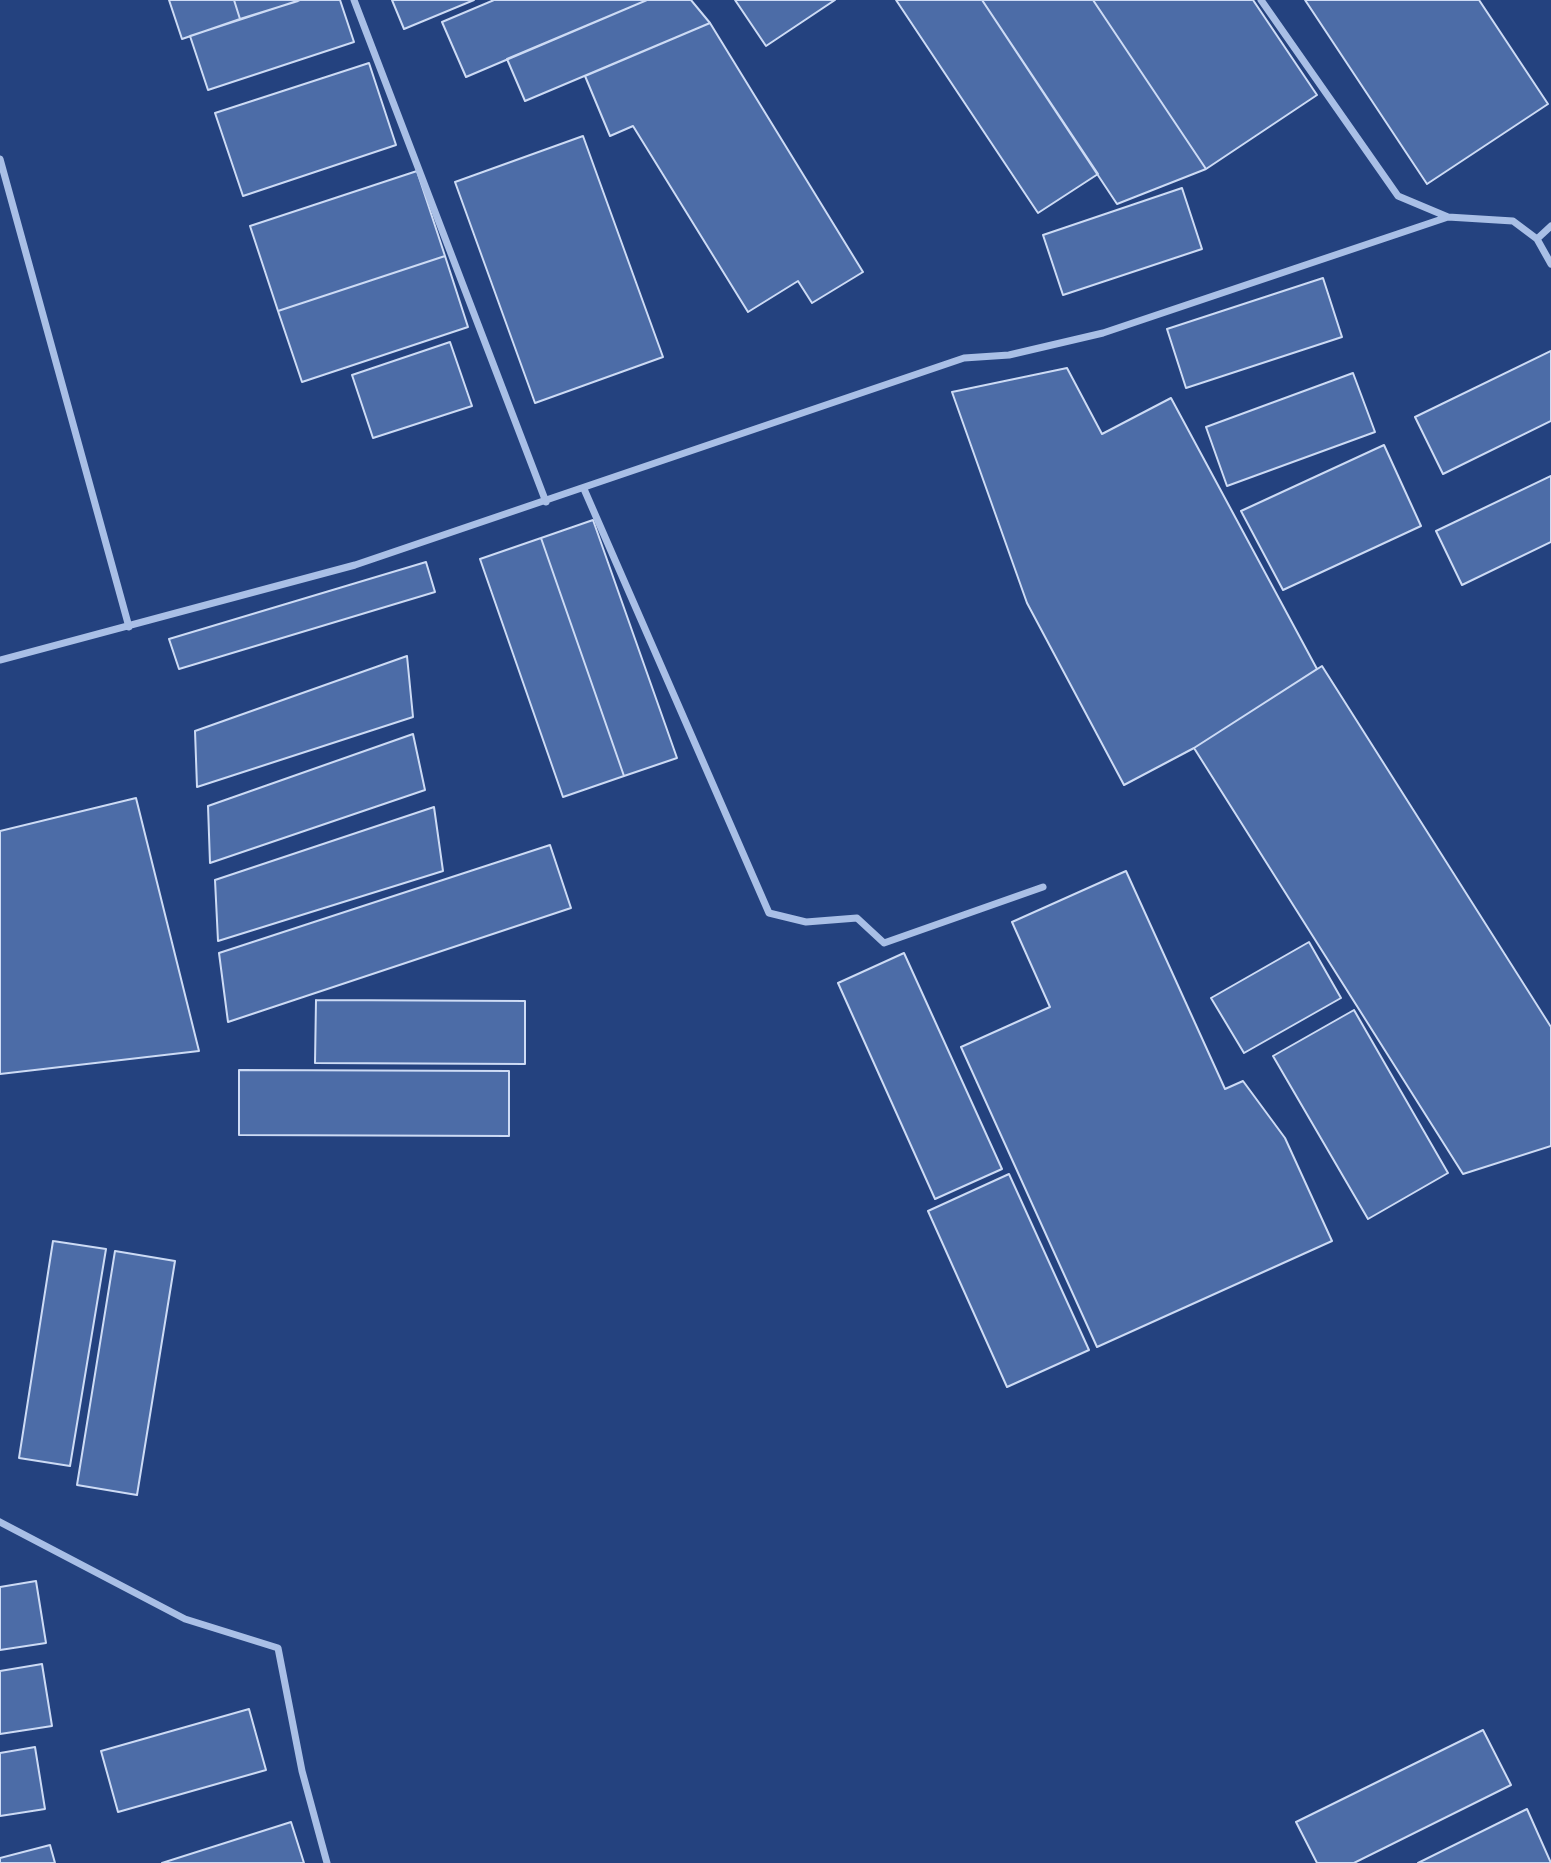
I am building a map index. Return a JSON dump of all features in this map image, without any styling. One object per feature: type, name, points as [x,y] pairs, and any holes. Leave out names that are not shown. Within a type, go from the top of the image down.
[{"type":"street","points":[[354,0],[546,502]]},
{"type":"street","points":[[1261,0],[1398,196],[1448,216],[1513,221],[1537,239],[1551,264]]},
{"type":"street","points":[[0,159],[130,627]]},
{"type":"street","points":[[0,660],[355,565],[964,358],[1009,355],[1103,333],[1448,216]]},
{"type":"street","points":[[1537,239],[1551,226]]},
{"type":"street","points":[[584,489],[769,913],[806,922],[857,918],[884,943],[1043,887]]},
{"type":"street","points":[[0,1522],[186,1619],[278,1648],[302,1771],[327,1863]]},
{"type":"building","points":[[169,0],[234,0],[240,19],[182,39]]},
{"type":"building","points":[[234,0],[298,0],[298,1],[240,19]]},
{"type":"building","points":[[300,0],[340,0],[354,42],[208,90],[190,36]]},
{"type":"building","points":[[392,0],[474,0],[404,29]]},
{"type":"building","points":[[494,0],[647,0],[466,77],[442,22]]},
{"type":"building","points":[[647,0],[691,0],[710,23],[525,101],[507,59]]},
{"type":"building","points":[[735,0],[835,0],[766,46]]},
{"type":"building","points":[[896,0],[982,0],[1098,174],[1038,213]]},
{"type":"building","points":[[982,0],[1093,0],[1206,169],[1117,204]]},
{"type":"building","points":[[1093,0],[1253,0],[1317,95],[1206,169]]},
{"type":"building","points":[[1305,0],[1479,0],[1548,104],[1427,184]]},
{"type":"building","points":[[710,23],[863,272],[812,303],[798,281],[748,312],[633,126],[610,136],[585,76]]},
{"type":"building","points":[[369,63],[396,145],[243,196],[215,113]]},
{"type":"building","points":[[583,136],[663,357],[535,403],[455,182]]},
{"type":"building","points":[[417,171],[445,256],[278,311],[250,226]]},
{"type":"building","points":[[1182,188],[1202,249],[1063,295],[1043,235]]},
{"type":"building","points":[[445,256],[468,327],[302,382],[278,311]]},
{"type":"building","points":[[1323,278],[1342,337],[1186,388],[1167,329]]},
{"type":"building","points":[[450,342],[472,406],[373,438],[352,375]]},
{"type":"building","points":[[1551,351],[1551,421],[1443,474],[1415,417]]},
{"type":"building","points":[[1067,368],[1102,434],[1171,398],[1317,669],[1194,748],[1124,785],[1027,603],[952,392]]},
{"type":"building","points":[[1353,373],[1375,432],[1227,486],[1206,427]]},
{"type":"building","points":[[1384,445],[1421,526],[1283,590],[1241,511]]},
{"type":"building","points":[[1551,476],[1551,542],[1462,585],[1436,531]]},
{"type":"building","points":[[593,520],[677,758],[624,776],[541,538]]},
{"type":"building","points":[[541,538],[624,776],[563,797],[480,559]]},
{"type":"building","points":[[426,562],[435,592],[179,669],[169,639]]},
{"type":"building","points":[[407,656],[413,717],[197,787],[195,731]]},
{"type":"building","points":[[1322,666],[1551,1027],[1551,1146],[1463,1174],[1194,748]]},
{"type":"building","points":[[413,734],[425,790],[210,863],[208,806]]},
{"type":"building","points":[[136,798],[199,1051],[0,1074],[0,831]]},
{"type":"building","points":[[434,807],[443,871],[218,941],[215,880]]},
{"type":"building","points":[[550,845],[571,908],[228,1022],[219,953]]},
{"type":"building","points":[[1126,871],[1225,1089],[1243,1081],[1285,1138],[1332,1241],[1097,1347],[961,1047],[1050,1007],[1012,922]]},
{"type":"building","points":[[1309,942],[1341,998],[1244,1053],[1211,998]]},
{"type":"building","points":[[904,953],[1002,1169],[935,1199],[838,983]]},
{"type":"building","points":[[316,1000],[525,1001],[525,1064],[315,1063]]},
{"type":"building","points":[[1354,1010],[1448,1173],[1368,1219],[1273,1056]]},
{"type":"building","points":[[239,1070],[509,1071],[509,1136],[239,1135]]},
{"type":"building","points":[[1009,1174],[1089,1350],[1007,1387],[928,1211]]},
{"type":"building","points":[[53,1241],[106,1249],[70,1466],[19,1458]]},
{"type":"building","points":[[115,1251],[175,1261],[137,1495],[77,1485]]},
{"type":"building","points":[[36,1581],[46,1643],[0,1650],[0,1587]]},
{"type":"building","points":[[42,1664],[52,1726],[0,1734],[0,1671]]},
{"type":"building","points":[[249,1709],[266,1770],[118,1812],[101,1751]]},
{"type":"building","points":[[1483,1730],[1511,1785],[1354,1863],[1317,1863],[1296,1822]]},
{"type":"building","points":[[35,1747],[45,1809],[0,1816],[0,1753]]},
{"type":"building","points":[[1527,1809],[1551,1863],[1418,1863]]},
{"type":"building","points":[[291,1822],[304,1863],[162,1863]]},
{"type":"building","points":[[50,1845],[55,1863],[0,1863],[0,1858]]}]
